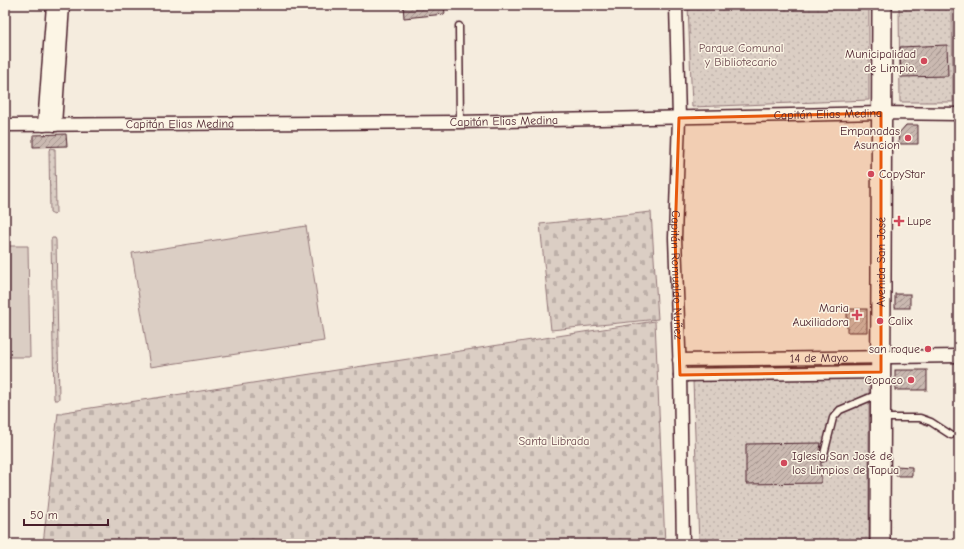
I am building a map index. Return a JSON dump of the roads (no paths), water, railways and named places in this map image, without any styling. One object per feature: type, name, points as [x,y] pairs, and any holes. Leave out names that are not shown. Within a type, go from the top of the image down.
[{"type":"main road","name":"Avenida San José","points":[[880,544],[882,5]]},
{"type":"street","points":[[49,125],[56,6]]},
{"type":"street","name":"Capitán Romualdo Nuñez","points":[[676,6],[680,118],[675,232],[680,375],[683,544]]},
{"type":"street","name":"Capitán Elias Medina","points":[[5,125],[460,122],[881,113],[959,114]]},
{"type":"street","name":"14 de Mayo","points":[[680,375],[881,364],[959,356]]},
{"type":"street","name":"14 de Mayo","points":[[679,360],[881,364]]},
{"type":"lane","points":[[676,6],[700,5]]},
{"type":"lane","points":[[459,26],[460,122]]},
{"type":"lane","points":[[823,458],[833,418],[836,413],[881,393]]},
{"type":"lane","points":[[881,418],[920,418],[931,422],[951,435]]},
{"type":"place","name":"Municipalidad de Limpio.","points":[[924,61]]},
{"type":"place","name":"Empanadas Asuncion","points":[[908,138]]},
{"type":"place","name":"CopyStar","points":[[871,174]]},
{"type":"place","name":"Lupe","points":[[899,221]]},
{"type":"place","name":"Maria Auxiliadora","points":[[857,315]]},
{"type":"place","name":"Calix","points":[[880,321]]},
{"type":"place","name":"san roque","points":[[928,349]]},
{"type":"place","name":"Copaco","points":[[911,380]]},
{"type":"place","name":"Iglesia San José de los Limpios de Tapua","points":[[784,463]]},
{"type":"park label","name":"Parque Comunal y Bibliotecario","points":[[741,55]]},
{"type":"park label","name":"Santa Librada","points":[[554,441]]}]
